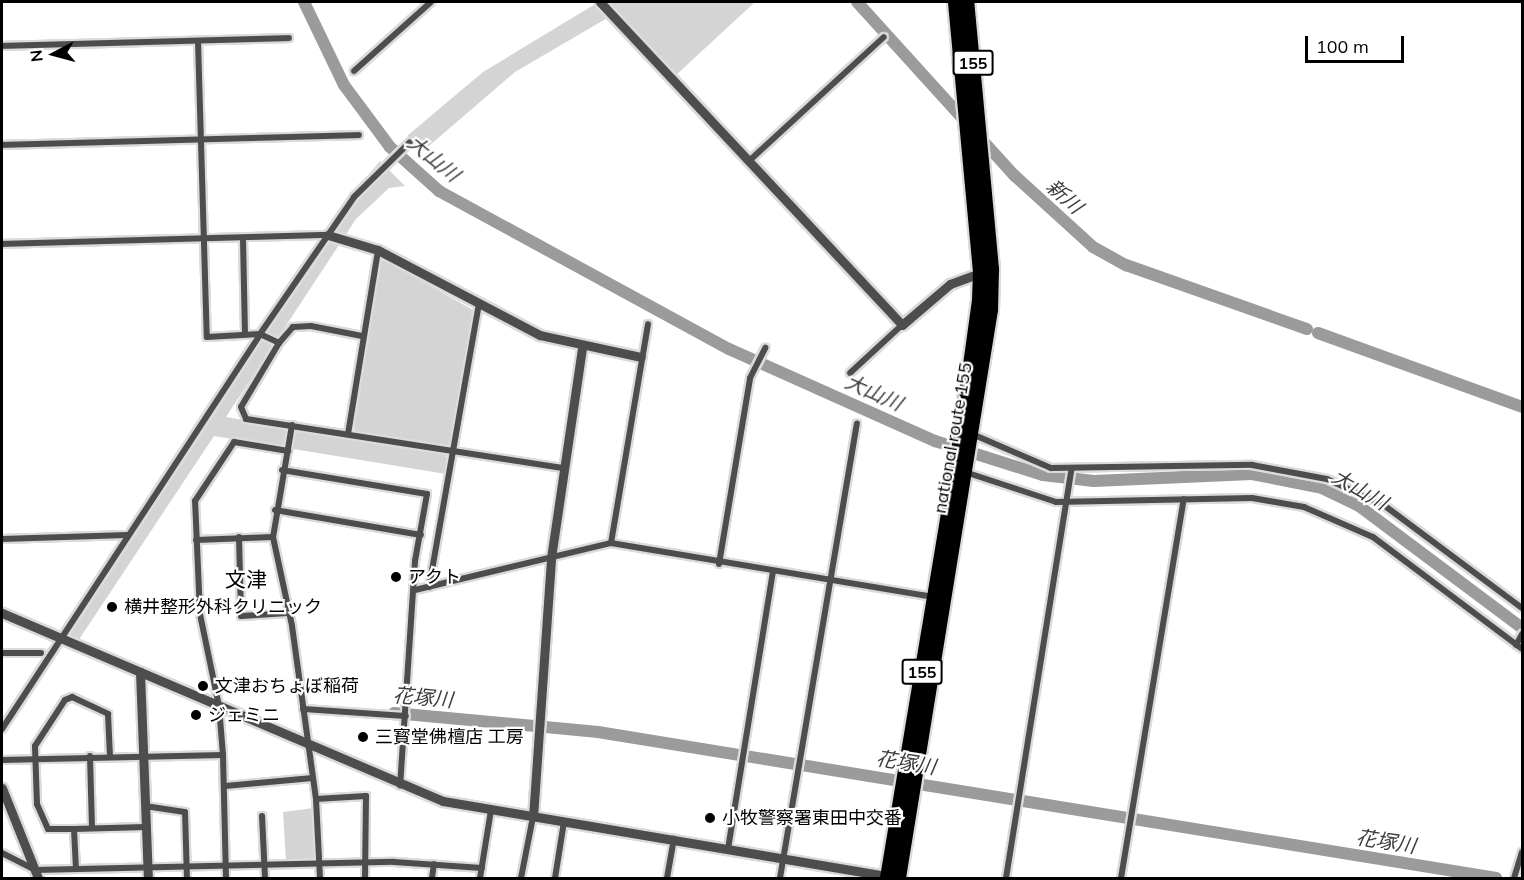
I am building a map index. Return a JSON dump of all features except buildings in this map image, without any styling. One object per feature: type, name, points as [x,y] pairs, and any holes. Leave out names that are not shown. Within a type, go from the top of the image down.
[{"type":"highway","name":"national route 155","points":[[895,878],[934,597],[967,431],[986,270],[981,161],[965,98],[955,2]]},
{"type":"highway","name":"national route 155","points":[[967,2],[973,127],[986,270]]},
{"type":"highway","name":"national route 155","points":[[895,878],[960,469]]},
{"type":"street","points":[[354,71],[431,2]]},
{"type":"street","points":[[600,2],[902,325]]},
{"type":"street","points":[[749,161],[884,37]]},
{"type":"street","points":[[2,46],[289,38]]},
{"type":"street","points":[[198,40],[207,337],[260,334],[279,343]]},
{"type":"street","points":[[2,145],[359,135]]},
{"type":"street","points":[[2,729],[59,637],[354,197],[410,142]]},
{"type":"street","points":[[2,244],[328,235],[378,250],[540,335],[582,347],[641,357]]},
{"type":"street","points":[[243,239],[245,334]]},
{"type":"street","points":[[348,434],[378,250]]},
{"type":"street","points":[[850,374],[950,284],[986,270]]},
{"type":"street","points":[[429,587],[478,303]]},
{"type":"street","points":[[611,543],[648,324]]},
{"type":"street","points":[[363,336],[293,327],[279,343],[240,407],[241,413],[246,419],[561,468]]},
{"type":"street","points":[[521,879],[533,817],[551,558],[561,468],[582,347]]},
{"type":"street","points":[[719,564],[752,375],[764,351]]},
{"type":"street","points":[[780,879],[857,423]]},
{"type":"street","points":[[292,425],[274,510],[273,537],[289,613],[316,799],[320,879]]},
{"type":"street","points":[[967,431],[1030,461],[1071,472],[1252,465],[1327,479],[1385,506],[1522,608]]},
{"type":"street","points":[[226,879],[225,786],[219,706],[200,614],[195,501],[234,442],[288,451]]},
{"type":"street","points":[[960,469],[1035,498],[1272,500],[1304,507],[1346,522],[1373,537],[1519,645],[1522,634]]},
{"type":"street","points":[[282,470],[427,494],[415,590],[400,785]]},
{"type":"street","points":[[1006,879],[1069,500],[1071,472]]},
{"type":"street","points":[[1121,879],[1184,499]]},
{"type":"street","points":[[274,510],[421,534]]},
{"type":"street","points":[[2,539],[127,535]]},
{"type":"street","points":[[239,537],[241,616],[289,613]]},
{"type":"street","points":[[196,540],[273,537]]},
{"type":"street","points":[[415,590],[611,543],[719,564],[934,597]]},
{"type":"street","points":[[728,849],[773,571]]},
{"type":"street","points":[[2,613],[442,801],[895,878]]},
{"type":"street","points":[[2,653],[41,653]]},
{"type":"street","points":[[140,672],[148,879]]},
{"type":"street","points":[[110,756],[109,715],[72,697],[65,700],[35,746],[36,800],[46,827],[74,829],[146,827]]},
{"type":"street","points":[[303,709],[406,716]]},
{"type":"street","points":[[2,760],[90,756],[223,755]]},
{"type":"street","points":[[90,756],[92,828]]},
{"type":"street","points":[[225,786],[313,778]]},
{"type":"street","points":[[2,794],[37,874]]},
{"type":"street","points":[[316,799],[366,796],[365,879]]},
{"type":"street","points":[[145,806],[185,812],[187,879]]},
{"type":"street","points":[[480,879],[491,810]]},
{"type":"street","points":[[262,816],[265,879]]},
{"type":"street","points":[[555,879],[564,822]]},
{"type":"street","points":[[74,829],[76,869]]},
{"type":"street","points":[[668,879],[674,839]]},
{"type":"street","points":[[1517,878],[1522,852]]},
{"type":"street","points":[[2,853],[37,874],[76,869],[365,862],[482,868]]},
{"type":"street","points":[[432,879],[434,864]]},
{"type":"street","points":[[97,869],[97,879]]},
{"type":"shaded area","points":[[606,2],[755,2],[675,76]]},
{"type":"shaded area","points":[[597,3],[609,17],[515,72],[423,151],[407,136],[483,72]]},
{"type":"shaded area","points":[[380,161],[405,186],[389,188],[356,219],[226,417],[446,455],[446,474],[214,436],[78,641],[59,634],[337,213]]},
{"type":"shaded area","points":[[385,260],[473,310],[451,443],[447,447],[356,431],[353,427],[380,262]]},
{"type":"shaded area","points":[[314,808],[317,857],[314,861],[286,862],[283,812]]},
{"type":"waterway","name":"大山川","points":[[304,2],[344,85],[390,147],[439,191],[729,349],[935,441],[1043,475],[1094,481],[1252,474],[1322,488],[1359,506],[1522,628]]},
{"type":"waterway","name":"新川","points":[[857,2],[1015,176],[1093,247],[1126,265],[1307,329]]},
{"type":"waterway","name":"新川","points":[[1318,333],[1522,407]]},
{"type":"waterway","name":"花塚川","points":[[394,713],[598,732],[1496,878]]},
{"type":"place","name":"アクト","points":[[396,577]]},
{"type":"place","name":"横井整形外科クリニック","points":[[112,607]]},
{"type":"place","name":"文津おちょぼ稲荷","points":[[203,686]]},
{"type":"place","name":"ジェミニ","points":[[196,715]]},
{"type":"place","name":"三寳堂佛檀店 工房","points":[[363,737]]},
{"type":"place","name":"小牧警察署東田中交番","points":[[710,818]]},
{"type":"district","name":"文津","points":[[246,579]]}]
